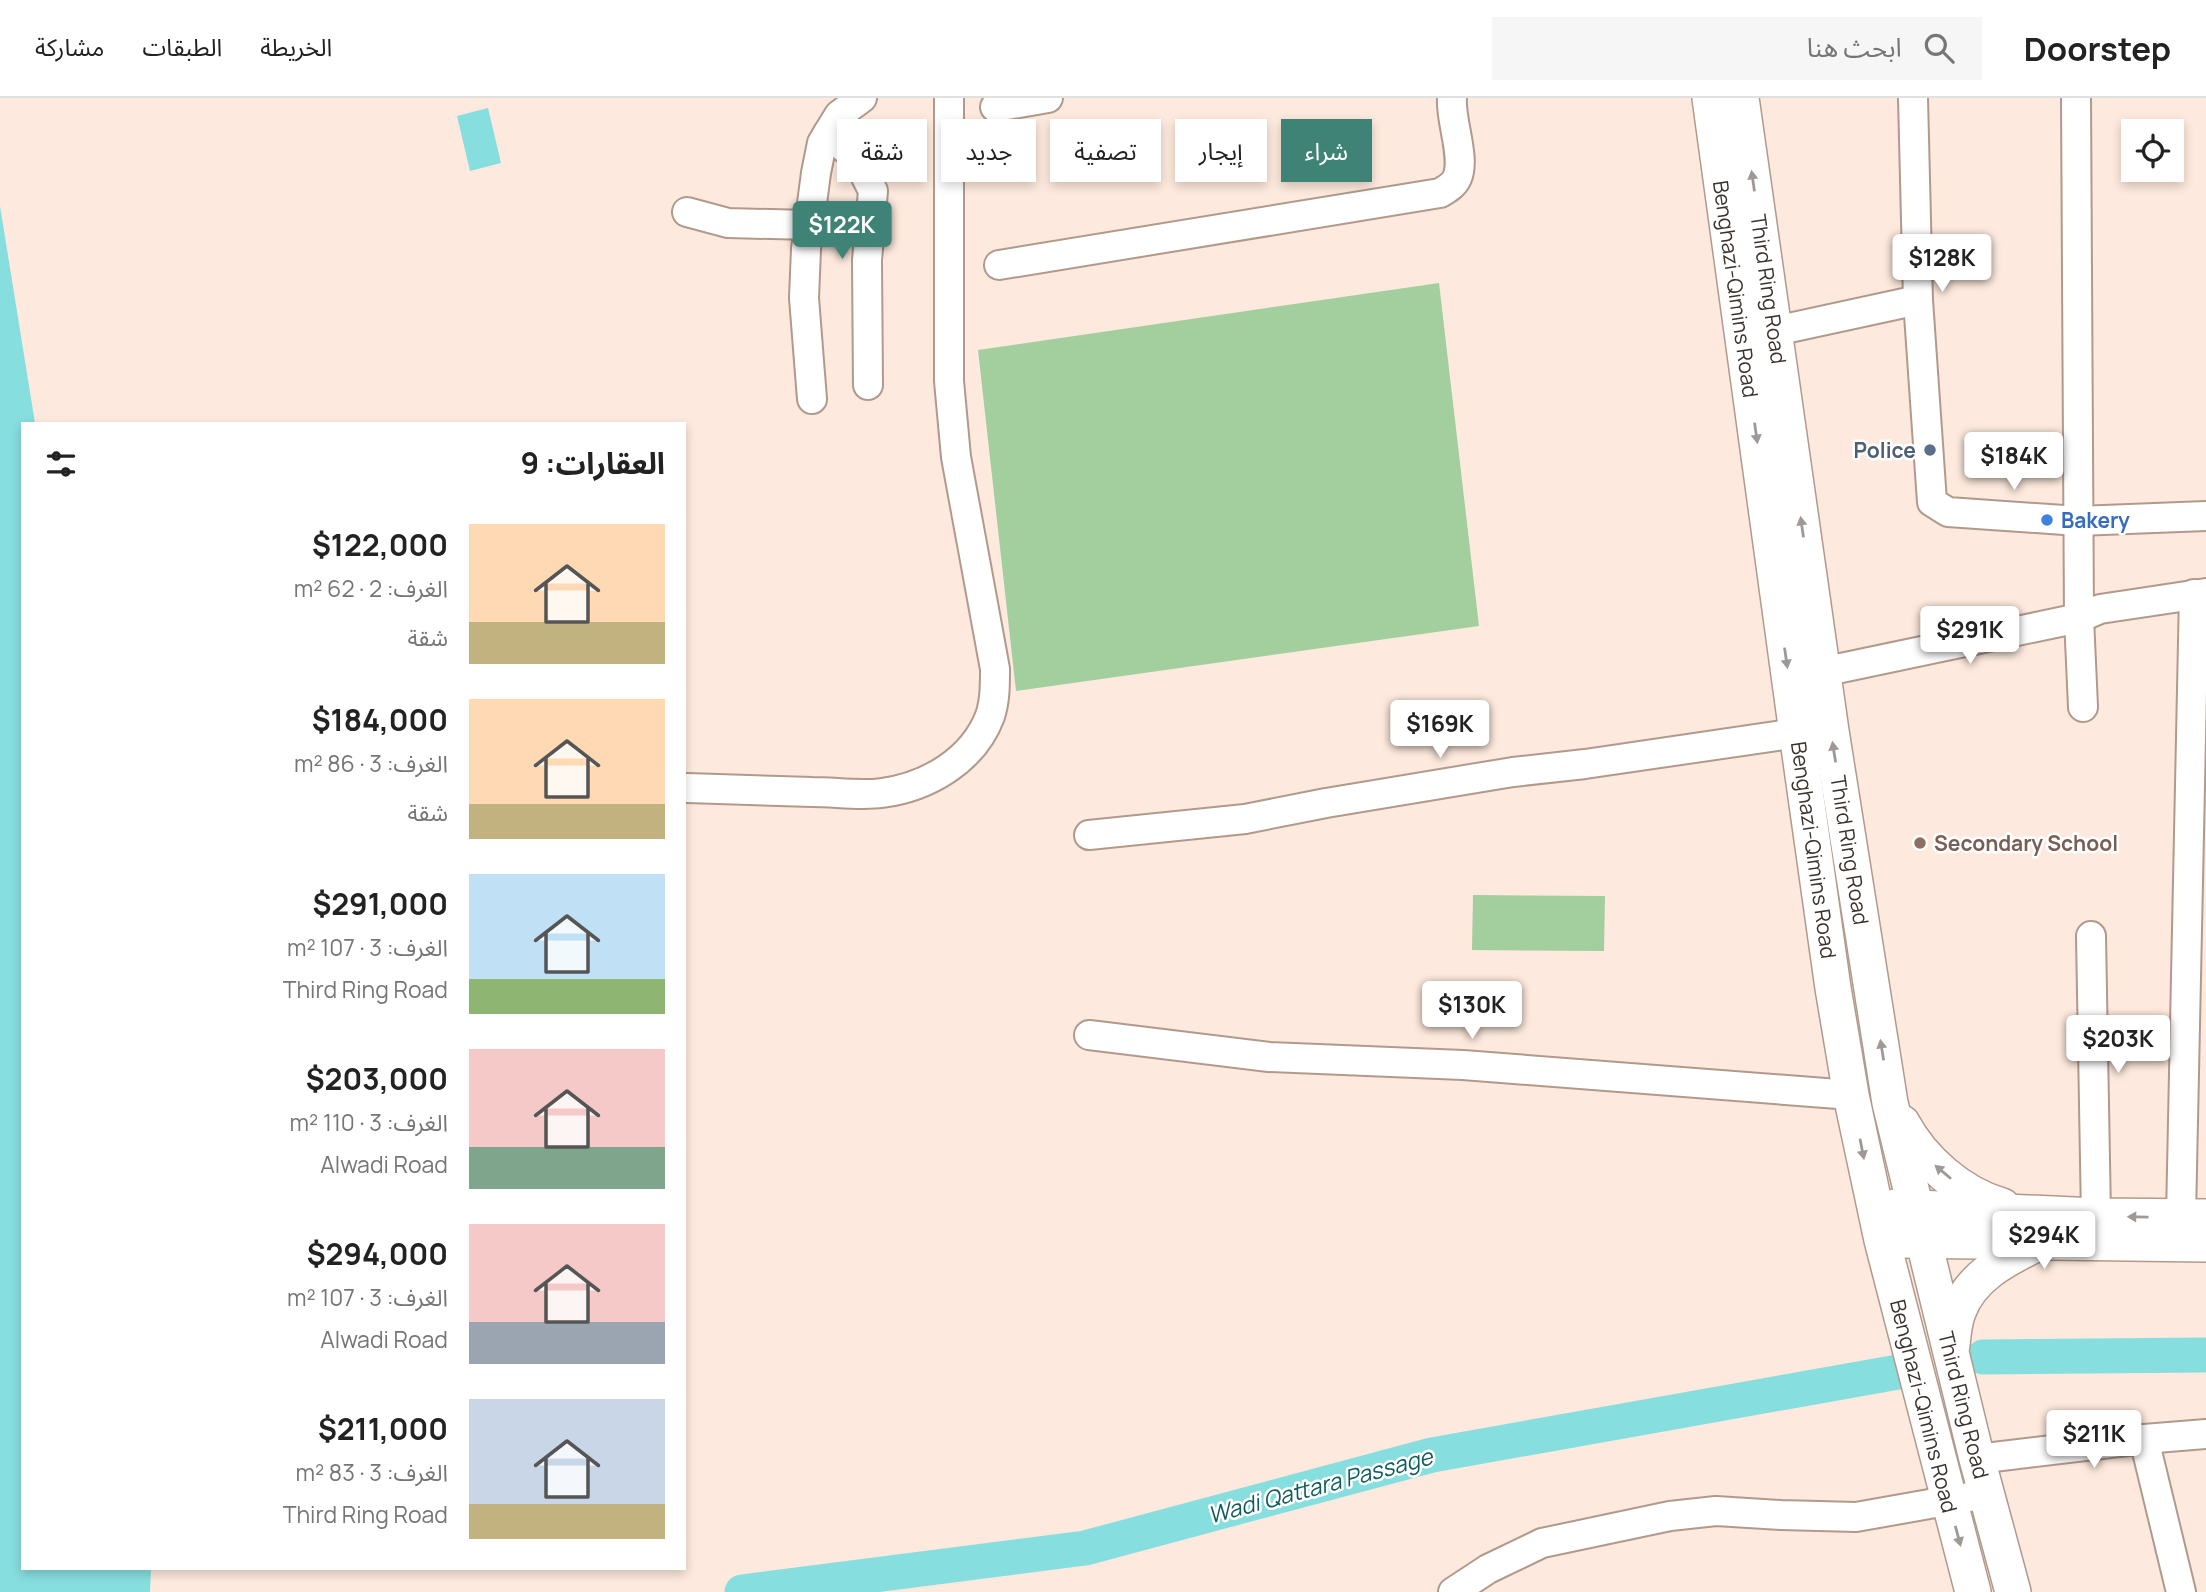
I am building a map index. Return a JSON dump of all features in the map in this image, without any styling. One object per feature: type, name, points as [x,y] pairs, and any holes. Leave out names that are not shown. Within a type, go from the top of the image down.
[{"type":"main road","name":"Benghazi-Qimins Road","points":[[1710,98],[1833,988],[1851,1095],[1882,1240],[1973,1592]]},
{"type":"main road","name":"Third Ring Road","points":[[1741,98],[1822,672],[1891,1103],[1950,1351],[2013,1592]]},
{"type":"main road","points":[[1891,1103],[1908,1135],[1931,1163],[1959,1186],[2031,1228]]},
{"type":"main road","points":[[1874,1206],[1919,1224],[2031,1228],[2206,1244]]},
{"type":"main road","points":[[1950,1351],[1957,1314],[1963,1299],[1979,1279],[2003,1260],[2031,1228],[2096,1216],[2193,1217]]},
{"type":"main road","points":[[1882,1240],[1919,1224]]},
{"type":"street","points":[[813,399],[804,299],[809,225],[822,143],[839,115],[862,98]]},
{"type":"street","points":[[686,788],[880,793],[918,785],[945,770],[966,753],[982,734],[990,714],[996,669],[956,457],[949,381],[949,98]]},
{"type":"street","points":[[995,107],[1048,98]]},
{"type":"street","points":[[999,265],[1440,193],[1452,186],[1459,176],[1459,152],[1452,98]]},
{"type":"street","points":[[1913,98],[1918,300],[1932,502],[1948,512],[2078,521],[2206,516]]},
{"type":"street","points":[[2076,98],[2079,618],[2083,708]]},
{"type":"street","points":[[828,133],[857,159],[873,191],[867,260],[868,386]]},
{"type":"street","points":[[687,212],[728,223],[870,223]]},
{"type":"street","points":[[1774,331],[1918,300]]},
{"type":"street","points":[[1822,672],[2079,618],[2100,609],[2200,593],[2193,1217]]},
{"type":"street","points":[[1089,835],[1245,820],[1326,803],[1513,772],[1797,733]]},
{"type":"street","points":[[2091,936],[2096,1216]]},
{"type":"street","points":[[1089,1035],[1269,1057],[1463,1065],[1851,1095]]},
{"type":"street","points":[[1978,1460],[2206,1434]]},
{"type":"street","points":[[2144,1439],[2182,1592]]},
{"type":"street","points":[[1453,1592],[1488,1569],[1542,1543],[1670,1516],[1716,1511],[1856,1517],[1986,1494]]},
{"type":"green space","points":[[1439,283],[1479,626],[1016,691],[978,350]]},
{"type":"green space","points":[[1473,895],[1605,896],[1604,951],[1472,950]]},
{"type":"water","points":[[488,108],[501,163],[470,171],[457,116]]},
{"type":"water","points":[[0,206],[35,422],[21,422],[21,1570],[151,1570],[150,1592],[0,1592]]},
{"type":"waterway","name":"Wadi Qattara Passage","points":[[1983,1357],[2206,1355]]},
{"type":"waterway","name":"Wadi Qattara Passage","points":[[742,1592],[1085,1548],[1432,1455],[1898,1372]]},
{"type":"place","name":"Police","points":[[1930,450]]},
{"type":"place","name":"Bakery","points":[[2047,520]]},
{"type":"place","name":"Secondary School","points":[[1920,843]]}]
